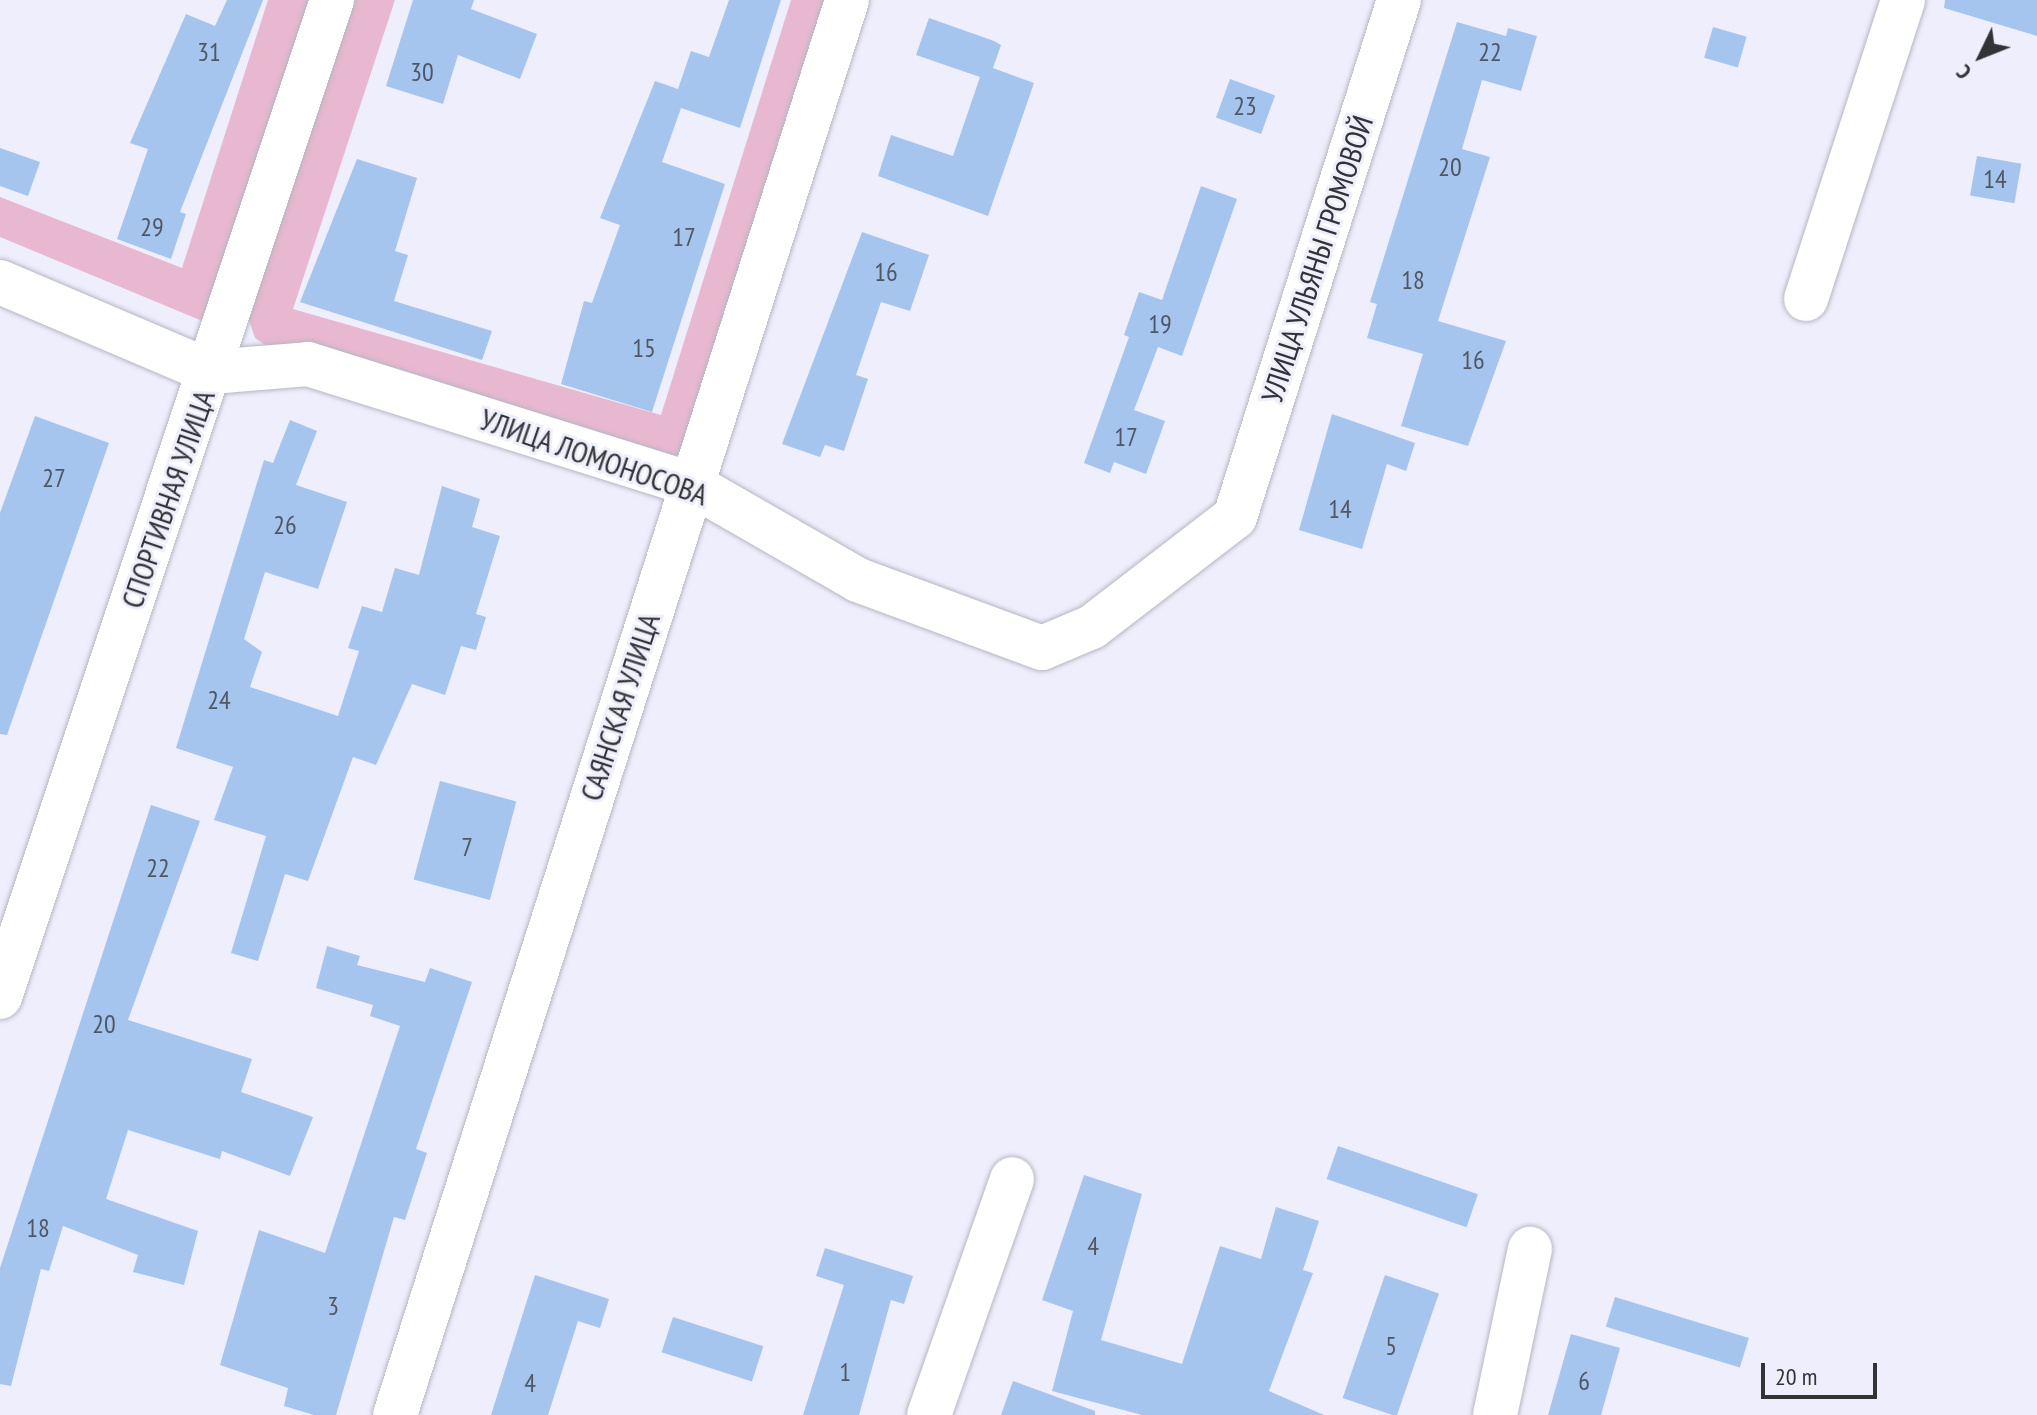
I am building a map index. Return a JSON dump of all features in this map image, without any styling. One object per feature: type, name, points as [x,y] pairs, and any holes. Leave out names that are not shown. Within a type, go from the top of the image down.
[{"type":"street","name":"СПОРТИВНАЯ УЛИЦА","points":[[0,997],[211,372],[332,0]]},
{"type":"street","name":"САЯНСКАЯ УЛИЦА","points":[[395,1415],[847,0]]},
{"type":"street","name":"УЛИЦА УЛЬЯНЫ ГРОМОВОЙ","points":[[1235,517],[1399,0]]},
{"type":"street","points":[[1806,299],[1903,0]]},
{"type":"street","name":"УЛИЦА ЛОМОНОСОВА","points":[[0,282],[211,372],[308,364],[691,484],[858,580],[1042,648],[1092,627],[1235,517]]},
{"type":"street","points":[[929,1415],[1012,1179]]},
{"type":"street","points":[[1495,1415],[1530,1249]]},
{"type":"shaded area","points":[[268,0],[318,0],[212,325],[0,237],[0,197],[182,268]]},
{"type":"shaded area","points":[[352,0],[395,0],[293,309],[661,415],[791,0],[843,0],[694,464],[270,348],[255,338],[249,320],[258,286]]},
{"type":"building","points":[[227,0],[263,0],[180,212],[186,214],[171,259],[117,239],[148,149],[130,143],[186,14],[215,26]]},
{"type":"building","points":[[413,0],[474,0],[471,9],[537,34],[520,79],[458,55],[443,104],[386,86]]},
{"type":"building","points":[[729,0],[781,0],[740,128],[681,108],[662,162],[725,184],[652,412],[561,384],[584,301],[592,303],[620,225],[600,218],[655,81],[678,89],[691,51],[709,57]]},
{"type":"building","points":[[1945,0],[2037,0],[2037,36],[1944,8]]},
{"type":"building","points":[[929,18],[1001,45],[993,68],[1034,83],[988,216],[878,176],[891,135],[953,156],[980,77],[916,55]]},
{"type":"building","points":[[1457,22],[1506,36],[1508,28],[1537,36],[1521,91],[1482,80],[1462,149],[1490,157],[1438,321],[1506,341],[1468,446],[1401,426],[1423,354],[1367,338],[1377,304],[1370,302]]},
{"type":"building","points":[[1713,27],[1747,37],[1738,67],[1704,58]]},
{"type":"building","points":[[1230,79],[1275,95],[1261,134],[1216,118]]},
{"type":"building","points":[[0,148],[40,162],[28,196],[0,186]]},
{"type":"building","points":[[1977,156],[2021,164],[2014,203],[1970,195]]},
{"type":"building","points":[[357,159],[417,178],[395,251],[408,255],[394,301],[492,331],[482,360],[300,302]]},
{"type":"building","points":[[1201,186],[1237,199],[1182,356],[1158,347],[1134,410],[1165,421],[1146,474],[1114,462],[1110,473],[1084,463],[1129,337],[1124,335],[1139,292],[1162,300]]},
{"type":"building","points":[[862,232],[929,255],[910,311],[881,302],[856,375],[868,379],[844,451],[825,445],[820,457],[782,444]]},
{"type":"building","points":[[1332,414],[1415,443],[1406,471],[1387,464],[1362,549],[1299,530]]},
{"type":"building","points":[[35,416],[109,443],[7,735],[0,734],[0,513]]},
{"type":"building","points":[[290,420],[317,431],[296,485],[347,502],[318,589],[265,572],[244,639],[262,652],[250,687],[338,716],[359,651],[348,648],[362,606],[382,612],[395,568],[419,575],[442,486],[480,499],[472,527],[500,536],[476,614],[486,617],[476,650],[461,646],[445,695],[412,684],[376,765],[353,757],[308,881],[285,874],[258,961],[231,953],[266,836],[214,820],[233,767],[176,748],[264,460],[273,463]]},
{"type":"building","points":[[440,781],[516,801],[490,900],[414,880]]},
{"type":"building","points":[[151,805],[200,821],[128,1020],[252,1059],[241,1092],[313,1117],[290,1176],[222,1151],[220,1159],[128,1130],[106,1199],[198,1231],[184,1285],[133,1272],[138,1255],[63,1226],[49,1271],[41,1269],[11,1386],[0,1384],[0,1268]]},
{"type":"building","points":[[327,946],[360,956],[357,965],[425,982],[430,968],[472,982],[416,1149],[427,1153],[405,1220],[394,1217],[336,1415],[314,1415],[284,1406],[288,1388],[220,1365],[259,1230],[325,1253],[400,1026],[370,1016],[373,1005],[316,988]]},
{"type":"building","points":[[1338,1146],[1478,1194],[1467,1227],[1327,1179]]},
{"type":"building","points":[[1084,1175],[1142,1194],[1101,1340],[1182,1364],[1220,1246],[1261,1259],[1276,1207],[1319,1221],[1303,1270],[1313,1273],[1269,1391],[1324,1415],[1142,1415],[1052,1391],[1073,1311],[1042,1300]]},
{"type":"building","points":[[825,1248],[913,1276],[904,1304],[891,1300],[859,1415],[803,1415],[844,1285],[816,1276]]},
{"type":"building","points":[[535,1275],[609,1299],[600,1328],[578,1321],[548,1415],[491,1415]]},
{"type":"building","points":[[1385,1275],[1439,1294],[1397,1415],[1343,1398]]},
{"type":"building","points":[[1615,1297],[1749,1338],[1740,1368],[1606,1327]]},
{"type":"building","points":[[673,1317],[763,1346],[752,1382],[662,1352]]},
{"type":"building","points":[[1571,1334],[1620,1348],[1601,1415],[1548,1415]]},
{"type":"building","points":[[1013,1381],[1095,1411],[1095,1415],[1001,1415]]}]
